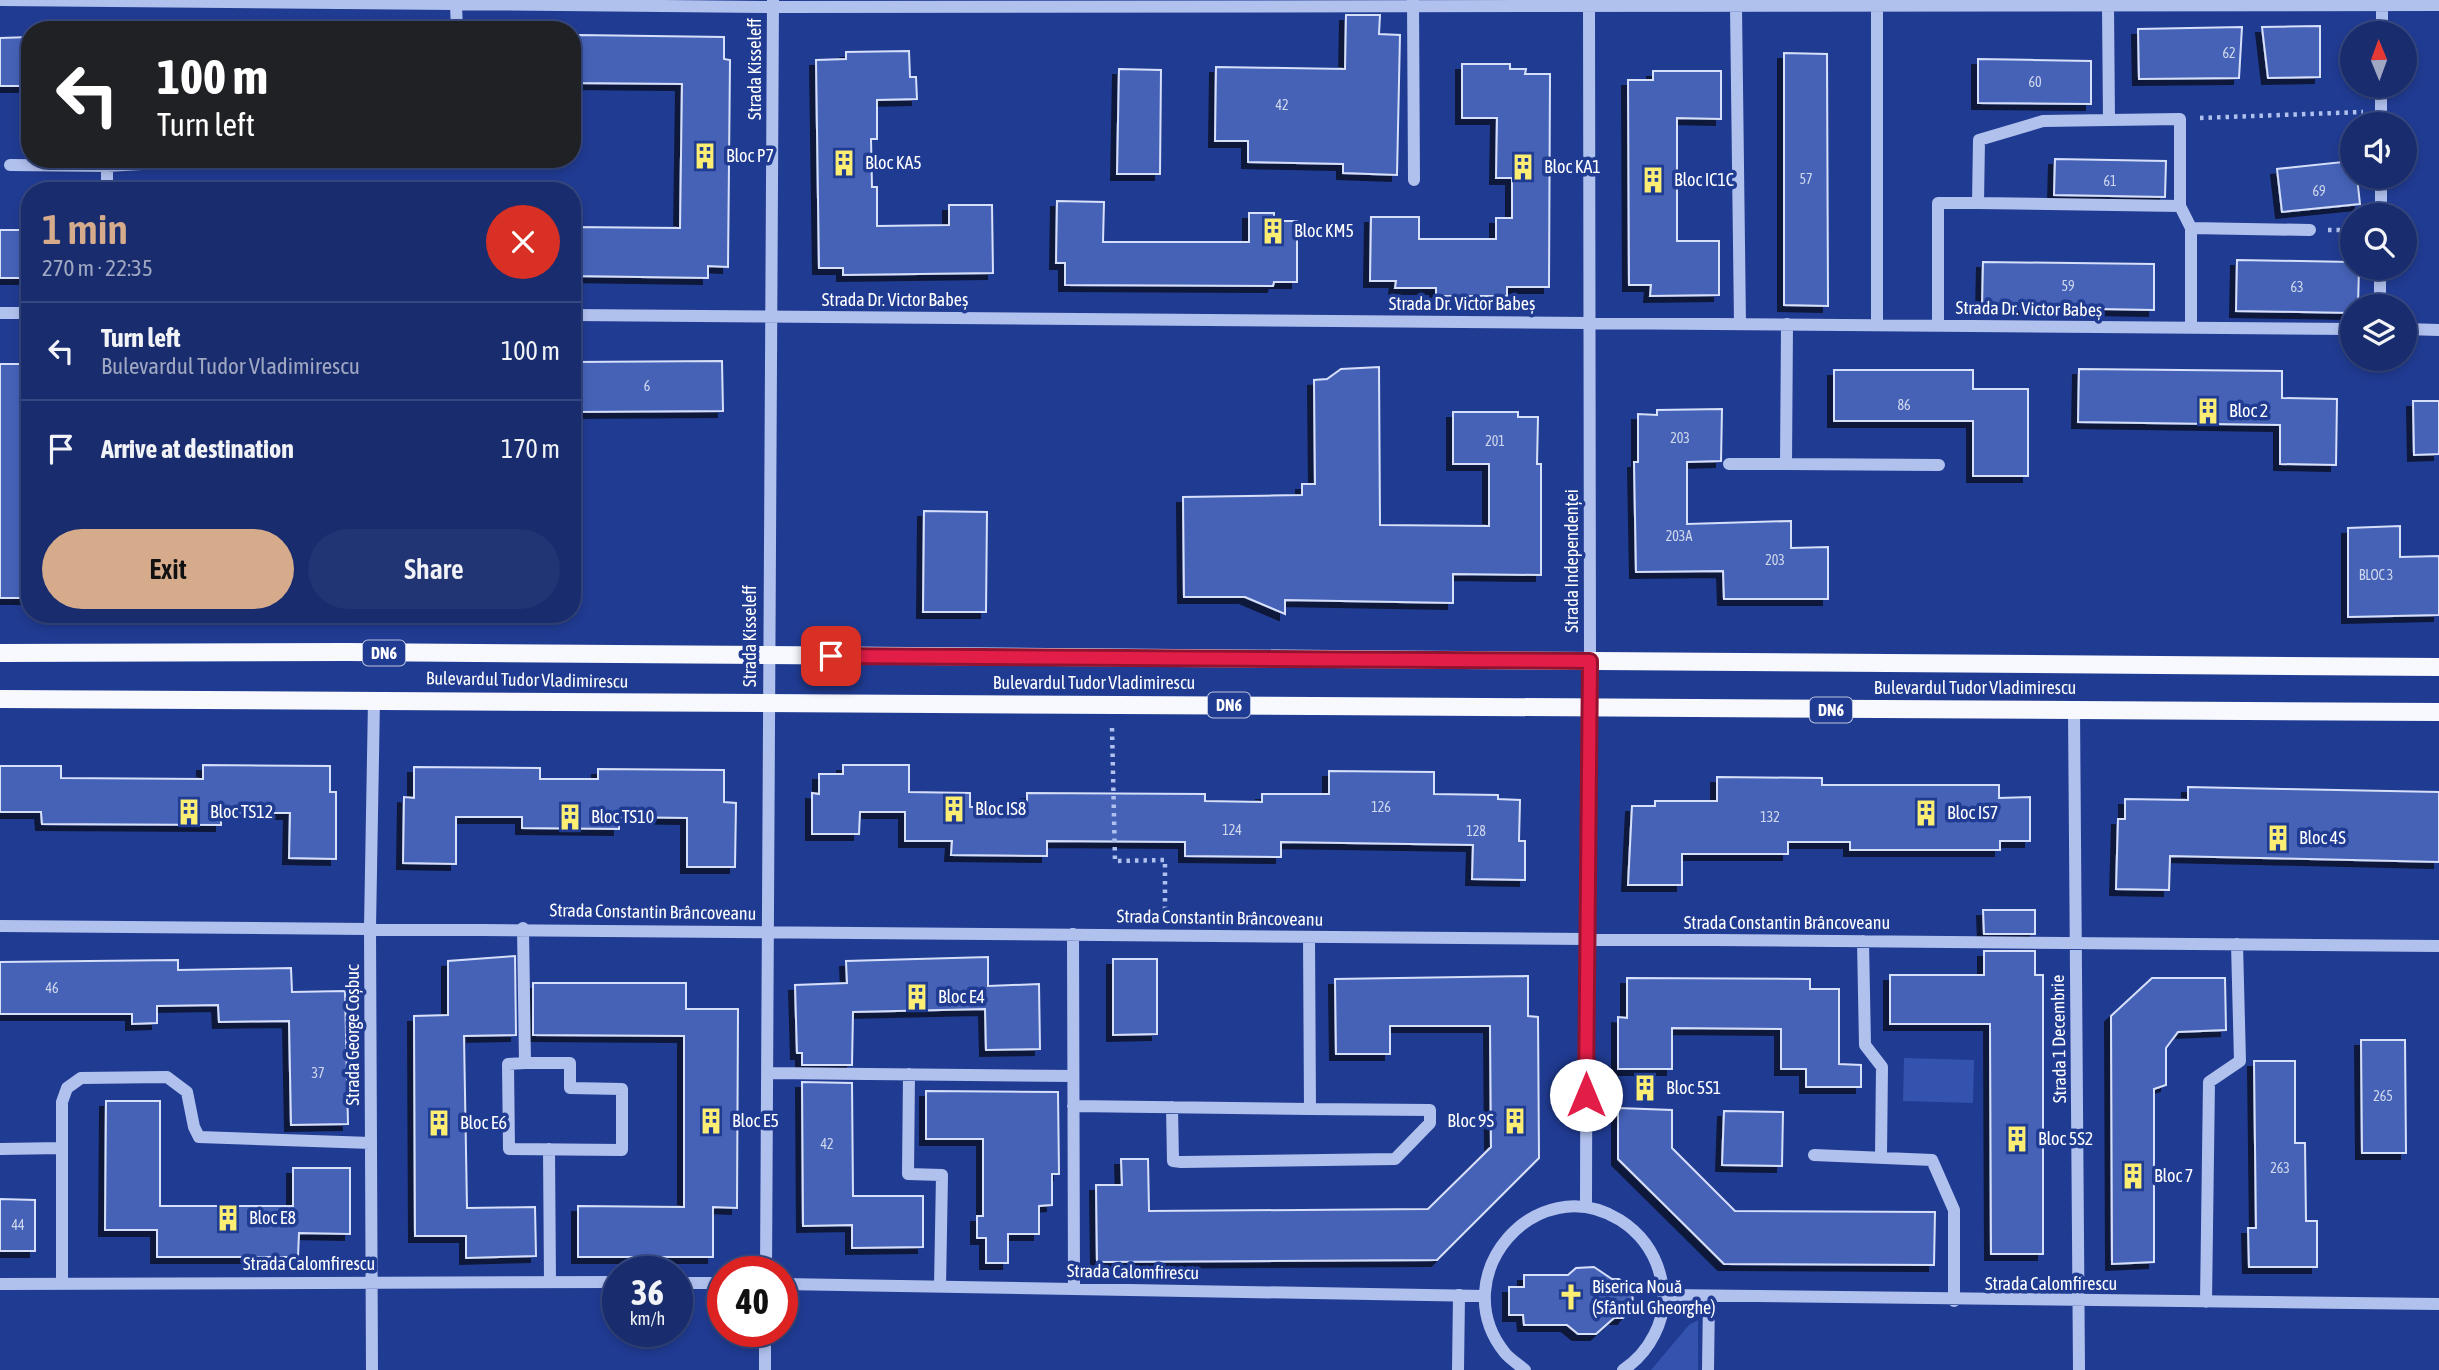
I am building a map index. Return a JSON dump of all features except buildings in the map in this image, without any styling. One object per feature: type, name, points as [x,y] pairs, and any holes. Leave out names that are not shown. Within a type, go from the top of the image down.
[{"type":"main road","name":"Bulevardul Tudor Vladimirescu","points":[[0,653],[2439,667]]},
{"type":"main road","name":"Bulevardul Tudor Vladimirescu","points":[[0,699],[1112,704],[1588,710],[2074,709],[2439,712]]},
{"type":"street","points":[[0,0],[456,5],[2439,5]]},
{"type":"street","name":"Strada Kisseleff","points":[[766,1256],[769,931],[767,703],[773,4]]},
{"type":"street","points":[[1413,4],[1414,180]]},
{"type":"street","name":"Strada Independenței","points":[[1586,1207],[1585,940],[1590,661],[1589,4]]},
{"type":"street","points":[[456,5],[457,21]]},
{"type":"street","points":[[2382,5],[2382,21]]},
{"type":"street","points":[[2108,6],[2109,120]]},
{"type":"street","points":[[1736,7],[1740,324]]},
{"type":"street","points":[[1877,7],[1877,324]]},
{"type":"street","points":[[1978,203],[1979,140],[2043,121],[2180,119],[2180,206],[2191,228],[2191,328]]},
{"type":"street","points":[[10,165],[21,165]]},
{"type":"street","points":[[1938,325],[1938,204],[2180,206]]},
{"type":"street","points":[[2191,228],[2310,230]]},
{"type":"street","points":[[0,313],[21,313]]},
{"type":"street","name":"Strada Dr. Victor Babeș","points":[[581,316],[2340,329]]},
{"type":"street","points":[[1786,464],[1787,324]]},
{"type":"street","points":[[2417,330],[2439,330]]},
{"type":"street","points":[[1730,464],[1939,465]]},
{"type":"street","name":"Strada George Coșbuc","points":[[372,1370],[370,928],[374,700]]},
{"type":"street","name":"Strada 1 Decembrie","points":[[2074,709],[2079,1370]]},
{"type":"street","name":"Strada Constantin Brâncoveanu","points":[[0,926],[523,928],[2439,946]]},
{"type":"street","points":[[523,928],[525,1063]]},
{"type":"street","points":[[1073,934],[1074,1288]]},
{"type":"street","points":[[1309,937],[1310,1109]]},
{"type":"street","points":[[1863,941],[1865,1045],[1882,1067],[1881,1156]]},
{"type":"street","points":[[2206,1302],[2209,1082],[2240,1061],[2237,944]]},
{"type":"street","points":[[525,1063],[570,1063],[570,1088],[622,1088],[622,1150],[509,1149],[508,1064],[525,1063]]},
{"type":"street","points":[[768,1073],[1073,1076]]},
{"type":"street","points":[[909,1074],[908,1174],[942,1175],[940,1287]]},
{"type":"street","points":[[62,1283],[62,1102],[67,1088],[81,1078],[166,1077],[187,1092],[199,1137],[371,1143]]},
{"type":"street","points":[[1073,1106],[1172,1107],[1310,1109],[1430,1110],[1430,1123],[1395,1159],[1181,1162],[1173,1161],[1172,1107]]},
{"type":"street","points":[[0,1149],[62,1149]]},
{"type":"street","points":[[549,1149],[550,1281]]},
{"type":"street","points":[[1814,1154],[1931,1160],[1954,1210],[1954,1301]]},
{"type":"street","points":[[1525,1370],[1505,1353],[1489,1326],[1484,1296],[1489,1266],[1504,1240],[1527,1219],[1555,1208],[1586,1207],[1610,1214],[1632,1228],[1649,1247],[1660,1270],[1664,1296],[1660,1321],[1650,1343],[1623,1370]]},
{"type":"street","name":"Strada Calomfirescu","points":[[0,1284],[602,1282]]},
{"type":"street","name":"Strada Calomfirescu","points":[[798,1284],[1484,1296]]},
{"type":"street","points":[[1458,1370],[1459,1295]]},
{"type":"street","name":"Strada Calomfirescu","points":[[1664,1296],[2439,1304]]},
{"type":"street","points":[[1708,1370],[1709,1297]]},
{"type":"street","points":[[765,1347],[765,1370]]},
{"type":"path","points":[[2180,119],[2340,118]]},
{"type":"path","points":[[1112,704],[1115,861],[1165,860],[1165,935]]},
{"type":"shaded area","points":[[1904,1058],[1974,1060],[1973,1103],[1903,1101]]},
{"type":"shaded area","points":[[1698,1320],[1698,1370],[1651,1370],[1689,1325]]},
{"type":"place","name":"Bloc P7","points":[[705,156]]},
{"type":"place","name":"Bloc KA5","points":[[844,163]]},
{"type":"place","name":"Bloc KA1","points":[[1523,167]]},
{"type":"place","name":"Bloc IC1C","points":[[1653,180]]},
{"type":"place","name":"Bloc KM5","points":[[1273,231]]},
{"type":"place","name":"Bloc 2","points":[[2208,411]]},
{"type":"place","name":"Bloc IS8","points":[[954,809]]},
{"type":"place","name":"Bloc TS12","points":[[189,812]]},
{"type":"place","name":"Bloc IS7","points":[[1926,813]]},
{"type":"place","name":"Bloc TS10","points":[[570,817]]},
{"type":"place","name":"Bloc 4S","points":[[2278,838]]},
{"type":"place","name":"Bloc E4","points":[[917,997]]},
{"type":"place","name":"Bloc 5S1","points":[[1645,1088]]},
{"type":"place","name":"Bloc E5","points":[[711,1121]]},
{"type":"place","name":"Bloc 9S","points":[[1515,1121]]},
{"type":"place","name":"Bloc E6","points":[[439,1123]]},
{"type":"place","name":"Bloc 5S2","points":[[2017,1139]]},
{"type":"place","name":"Bloc 7","points":[[2133,1176]]},
{"type":"place","name":"Bloc E8","points":[[228,1218]]},
{"type":"place","name":"Biserica Nouă (Sfântul Gheorghe)","points":[[1571,1297]]},
{"type":"route","points":[[831,656],[1590,661],[1585,940],[1586,1095]]}]
